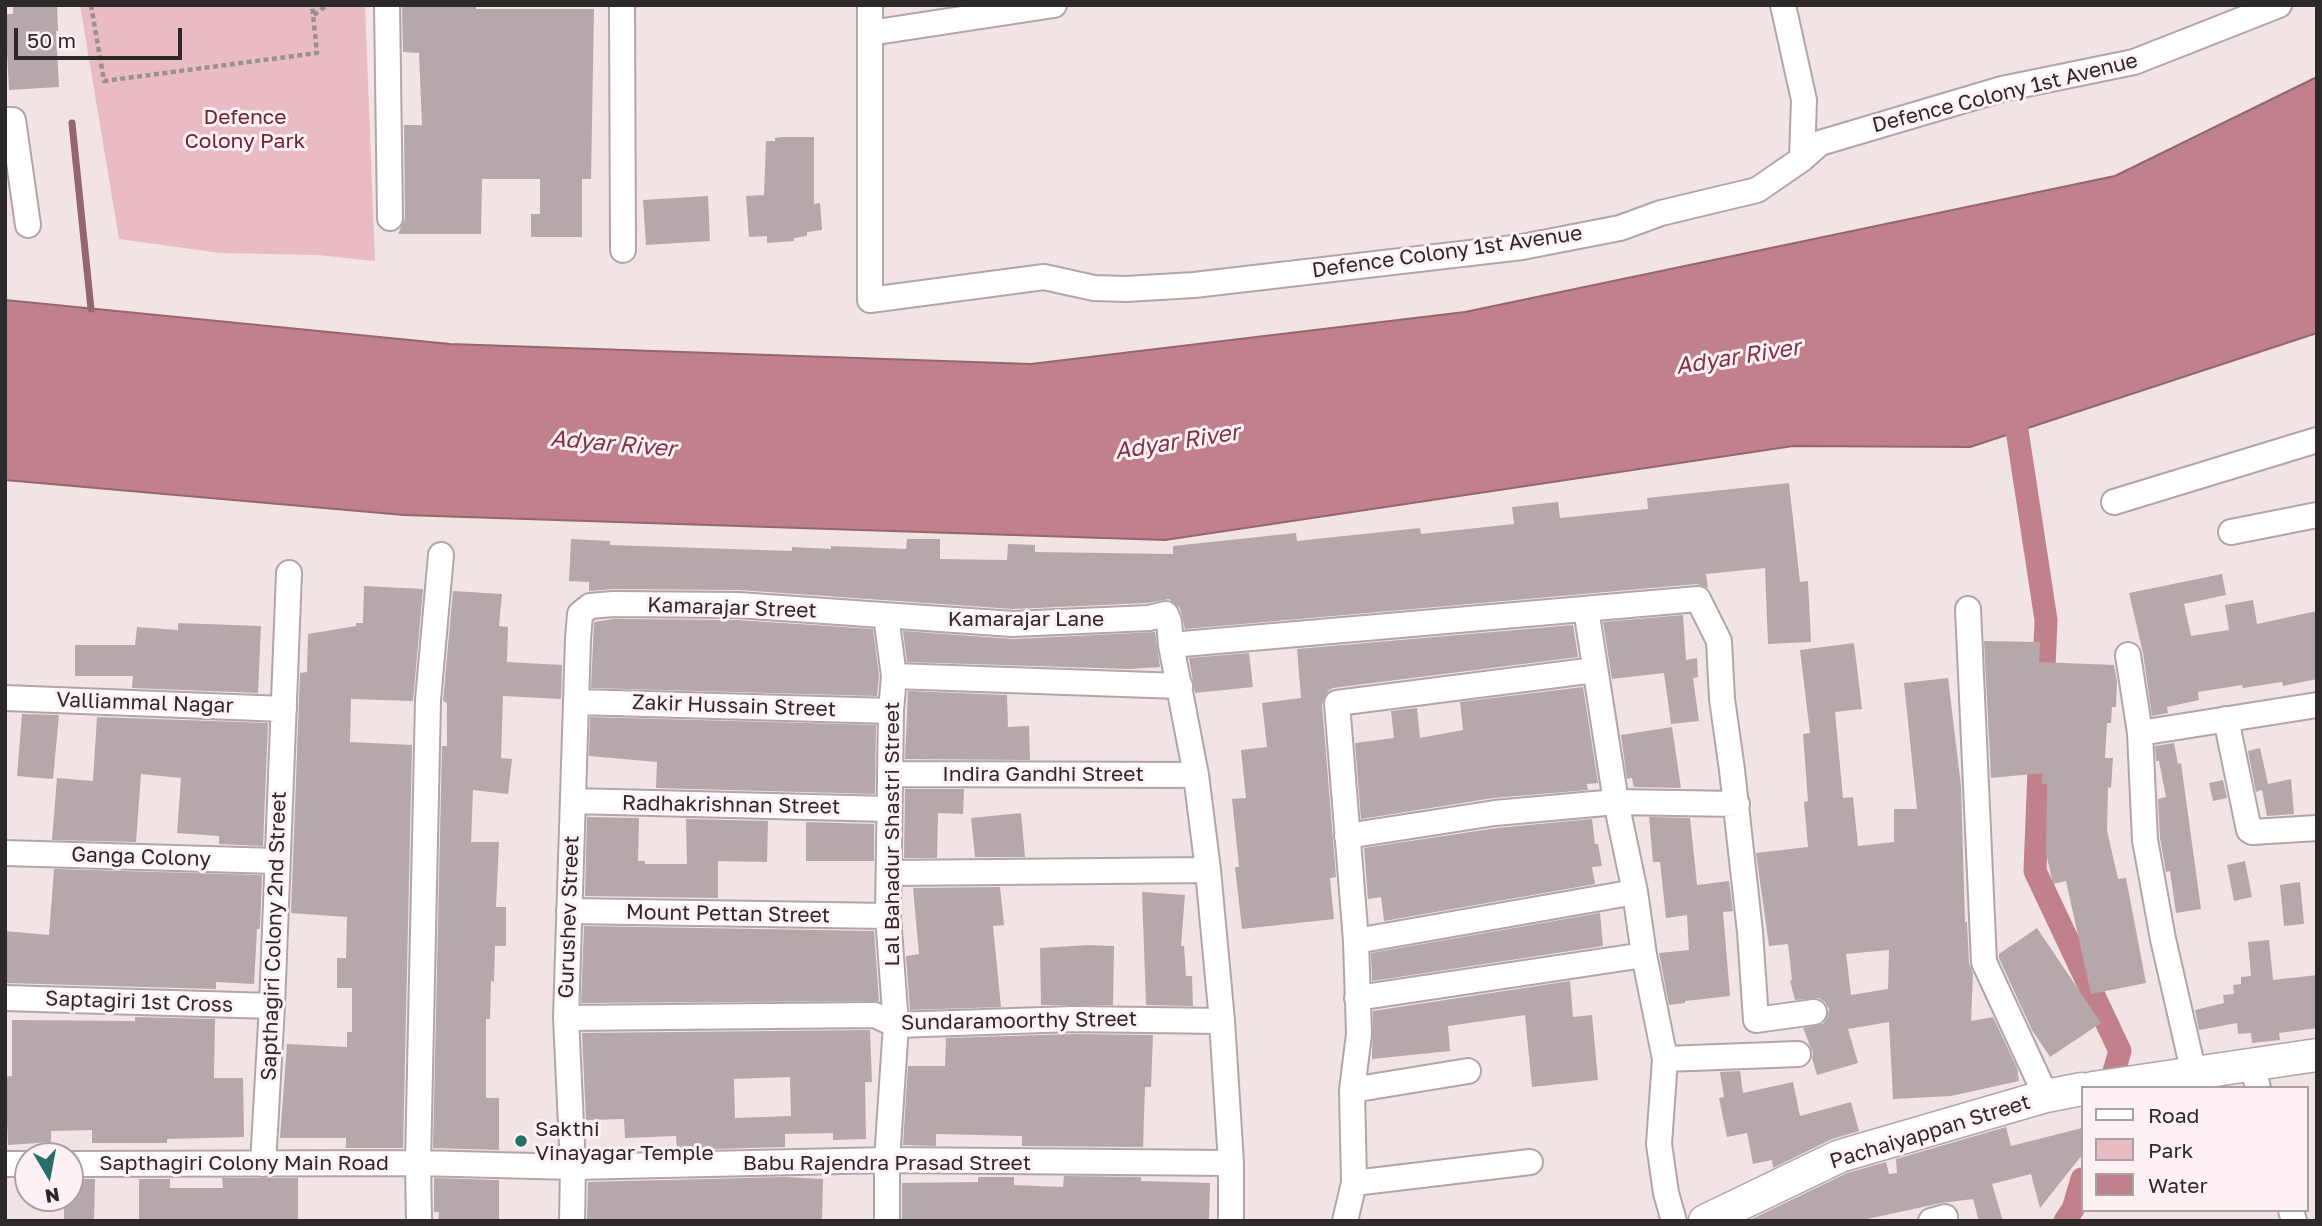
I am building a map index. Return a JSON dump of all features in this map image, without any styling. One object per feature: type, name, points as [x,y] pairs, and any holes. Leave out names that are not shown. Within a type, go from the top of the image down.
[{"type":"main road","points":[[2107,1086],[2184,1075],[2255,1077],[2317,1055]]},
{"type":"main road","name":"Pachaiyappan Street","points":[[1705,1221],[1840,1156],[2062,1093]]},
{"type":"street","points":[[387,5],[390,218]]},
{"type":"street","points":[[622,5],[624,250]]},
{"type":"street","name":"Defence Colony 1st Avenue","points":[[870,5],[870,300],[1044,277],[1094,288],[1194,285],[1522,247],[1620,228],[1661,213],[1757,190],[1820,143],[2002,89],[2134,62],[2279,5]]},
{"type":"street","points":[[870,33],[1054,5]]},
{"type":"street","points":[[1783,5],[1804,100],[1802,159]]},
{"type":"street","points":[[5,120],[13,120],[28,225]]},
{"type":"street","points":[[2114,502],[2317,440]]},
{"type":"street","points":[[2231,532],[2317,515]]},
{"type":"street","points":[[419,1221],[428,700],[441,555]]},
{"type":"street","name":"Sapthagiri Colony 2nd Street","points":[[263,1164],[289,573]]},
{"type":"street","points":[[1231,1221],[1231,1163],[1222,1021],[1208,870],[1196,775],[1171,645],[1698,599],[1719,641],[1722,699],[1737,804],[1756,1020],[1814,1012]]},
{"type":"street","name":"Kamarajar Street","points":[[580,614],[590,606],[613,604],[738,605],[886,616]]},
{"type":"street","points":[[1968,608],[1984,962],[2062,1093]]},
{"type":"street","points":[[1586,609],[1616,802],[1665,1059],[1659,1144],[1666,1193],[1674,1221]]},
{"type":"street","name":"Gurushev Street","points":[[572,1221],[573,1167],[566,1018],[580,614]]},
{"type":"street","name":"Kamarajar Lane","points":[[886,616],[1013,624],[1149,618],[1166,614],[1171,645]]},
{"type":"street","name":"Lal Bahadur Shastri Street","points":[[886,616],[894,676],[891,710],[888,916],[896,1025],[887,1160],[887,1221]]},
{"type":"street","points":[[2128,655],[2140,733],[2145,840],[2164,939],[2184,1075]]},
{"type":"street","points":[[1345,1221],[1354,1183],[1352,1090],[1359,1034],[1356,942],[1337,703],[1595,670]]},
{"type":"street","points":[[894,676],[1180,686]]},
{"type":"street","name":"Valliammal Nagar","points":[[5,698],[284,709]]},
{"type":"street","name":"Zakir Hussain Street","points":[[577,702],[891,710]]},
{"type":"street","points":[[2140,733],[2317,705]]},
{"type":"street","points":[[2226,719],[2249,830],[2317,828]]},
{"type":"street","name":"Indira Gandhi Street","points":[[890,774],[1196,775]]},
{"type":"street","name":"Radhakrishnan Street","points":[[573,801],[889,809]]},
{"type":"street","points":[[1347,836],[1495,813],[1616,802],[1737,804]]},
{"type":"street","name":"Ganga Colony","points":[[5,853],[276,861]]},
{"type":"street","points":[[890,873],[1208,870]]},
{"type":"street","points":[[1356,942],[1635,892]]},
{"type":"street","name":"Mount Pettan Street","points":[[569,911],[888,916]]},
{"type":"street","points":[[1357,998],[1644,955]]},
{"type":"street","name":"Saptagiri 1st Cross","points":[[5,999],[272,1006]]},
{"type":"street","name":"Sundaramoorthy Street","points":[[566,1018],[876,1015],[896,1025],[1073,1019],[1222,1021]]},
{"type":"street","points":[[1665,1059],[1798,1055]]},
{"type":"street","points":[[1352,1090],[1468,1071]]},
{"type":"street","name":"Babu Rajendra Prasad Street","points":[[418,1163],[573,1167],[887,1160],[1231,1163]]},
{"type":"street","points":[[1354,1183],[1530,1162]]},
{"type":"street","name":"Sapthagiri Colony Main Road","points":[[84,1164],[418,1163]]},
{"type":"path","points":[[91,5],[104,81],[317,52],[312,5]]},
{"type":"path","points":[[314,15],[327,5]]},
{"type":"green space","name":"Defence Colony Park","points":[[80,5],[365,5],[375,261],[318,255],[220,253],[119,239]]},
{"type":"water","name":"Adyar River","points":[[2317,77],[2317,333],[1970,447],[1793,446],[1165,540],[404,515],[5,480],[5,300],[450,344],[1031,364],[1465,312],[2115,176]]},
{"type":"building","points":[[13,5],[57,5],[59,87],[9,90],[5,14],[13,14]]},
{"type":"building","points":[[402,5],[476,5],[476,9],[594,9],[591,179],[582,179],[582,237],[531,237],[531,214],[540,214],[540,179],[482,179],[481,234],[398,234],[405,218],[404,125],[422,125],[419,53],[403,52]]},
{"type":"building","points":[[814,137],[814,204],[820,203],[822,230],[807,232],[807,236],[794,238],[794,241],[767,243],[767,236],[749,237],[746,196],[764,195],[766,141],[775,141],[775,138]]},
{"type":"building","points":[[708,196],[710,241],[646,245],[643,200]]},
{"type":"building","points":[[1789,483],[1800,582],[1808,581],[1811,642],[1768,644],[1765,568],[1706,574],[1708,588],[1697,584],[1185,629],[1180,608],[1169,599],[1147,603],[1013,609],[739,590],[589,591],[589,582],[569,581],[571,539],[610,541],[610,545],[792,551],[792,547],[831,549],[831,546],[906,549],[907,539],[940,539],[940,559],[1007,560],[1008,544],[1035,545],[1035,552],[1173,554],[1173,546],[1296,533],[1297,541],[1420,528],[1421,534],[1514,524],[1512,507],[1558,502],[1560,518],[1648,509],[1647,498]]},
{"type":"building","points":[[2222,574],[2226,595],[2184,604],[2191,636],[2229,630],[2225,605],[2253,600],[2257,624],[2317,611],[2317,679],[2283,686],[2282,682],[2198,692],[2199,700],[2167,707],[2168,713],[2152,716],[2143,653],[2129,593]]},
{"type":"building","points":[[364,586],[423,589],[413,701],[351,699],[350,742],[412,745],[403,1148],[346,1148],[346,1138],[280,1138],[287,1044],[347,1047],[347,1032],[352,1032],[352,988],[337,988],[337,958],[346,958],[347,917],[291,913],[300,673],[307,672],[308,634],[363,623]]},
{"type":"building","points":[[453,591],[502,594],[499,626],[508,627],[507,662],[562,665],[561,699],[503,696],[501,758],[512,759],[508,794],[473,790],[471,842],[499,842],[496,907],[506,907],[506,946],[495,946],[490,1019],[486,1019],[486,1098],[499,1098],[499,1150],[433,1148],[442,746],[447,746],[447,703],[443,701]]},
{"type":"building","points":[[1683,615],[1686,660],[1697,658],[1698,677],[1693,678],[1699,721],[1671,724],[1664,673],[1612,679],[1603,622]]},
{"type":"building","points":[[614,619],[737,620],[873,629],[879,676],[877,696],[591,688],[594,622]]},
{"type":"building","points":[[178,623],[261,626],[258,693],[132,688],[133,676],[75,676],[75,645],[135,645],[137,627],[178,630]]},
{"type":"building","points":[[1573,625],[1578,657],[1333,688],[1328,691],[1322,704],[1336,877],[1330,878],[1334,919],[1242,929],[1235,867],[1239,867],[1232,799],[1246,798],[1241,750],[1267,747],[1262,703],[1301,698],[1297,649]]},
{"type":"building","points":[[903,631],[1014,639],[1155,632],[1160,667],[1130,669],[907,662]]},
{"type":"building","points":[[1984,641],[2040,642],[2039,662],[2114,665],[2117,682],[2116,707],[2112,707],[2111,723],[2107,723],[2105,758],[2113,758],[2111,788],[2108,787],[2107,830],[2118,879],[2126,878],[2146,983],[2091,994],[2066,881],[2053,884],[2046,853],[2047,784],[2042,784],[2043,773],[1991,778]]},
{"type":"building","points":[[1854,643],[1862,709],[1835,712],[1843,798],[1853,797],[1858,846],[1894,842],[1894,809],[1917,809],[1904,683],[1948,678],[1961,786],[1965,922],[1969,963],[1973,973],[1971,1021],[1993,1017],[2017,1068],[2019,1081],[1951,1096],[1893,1099],[1889,1022],[1848,1029],[1858,1063],[1817,1075],[1813,1053],[1803,1028],[1823,1024],[1829,1009],[1819,998],[1795,1000],[1790,981],[1788,944],[1769,946],[1756,853],[1808,847],[1803,734],[1810,733],[1800,650]],"holes":[[[1889,950],[1888,989],[1851,995],[1846,954]]]},
{"type":"building","points":[[1249,653],[1253,687],[1195,693],[1189,658]]},
{"type":"building","points":[[1583,687],[1598,783],[1587,784],[1588,790],[1493,798],[1361,819],[1355,743],[1394,738],[1391,711],[1417,708],[1420,738],[1463,730],[1460,702]]},
{"type":"building","points":[[908,691],[1007,695],[1008,727],[1029,726],[1030,760],[905,759]]},
{"type":"building","points":[[22,714],[59,715],[53,779],[17,776]]},
{"type":"building","points":[[97,717],[268,723],[263,846],[219,844],[219,836],[177,833],[181,778],[141,774],[136,842],[52,840],[57,778],[93,781]]},
{"type":"building","points":[[590,717],[876,725],[875,794],[656,788],[657,762],[589,756]]},
{"type":"building","points":[[1672,727],[1681,788],[1634,787],[1632,778],[1627,779],[1621,735]]},
{"type":"building","points":[[2174,743],[2178,764],[2181,763],[2201,909],[2176,913],[2170,871],[2166,872],[2160,838],[2158,799],[2166,797],[2159,761],[2156,761],[2155,746]]},
{"type":"building","points":[[2260,748],[2268,784],[2291,779],[2294,814],[2267,816],[2262,790],[2256,792],[2248,751]]},
{"type":"building","points":[[2223,780],[2227,798],[2213,801],[2209,783]]},
{"type":"building","points":[[905,789],[964,789],[963,814],[938,813],[937,858],[904,858]]},
{"type":"building","points":[[1021,813],[1025,857],[975,857],[971,818]]},
{"type":"building","points":[[587,817],[639,818],[638,861],[645,861],[645,864],[687,864],[686,819],[768,821],[767,862],[718,861],[718,898],[585,896]]},
{"type":"building","points":[[1649,817],[1690,818],[1697,885],[1729,881],[1733,911],[1723,912],[1730,996],[1669,1005],[1659,953],[1689,950],[1687,915],[1666,918],[1660,862],[1653,862]]},
{"type":"building","points":[[1592,819],[1595,844],[1598,844],[1602,866],[1592,867],[1595,884],[1384,921],[1381,897],[1368,899],[1364,848],[1497,828]]},
{"type":"building","points":[[806,822],[874,824],[874,861],[806,861]]},
{"type":"building","points":[[2245,861],[2252,897],[2234,901],[2227,865]]},
{"type":"building","points":[[54,869],[262,875],[254,984],[216,982],[216,989],[5,983],[5,931],[49,935]]},
{"type":"building","points":[[2300,882],[2304,924],[2284,926],[2280,885]]},
{"type":"building","points":[[1000,887],[1004,925],[993,926],[1001,1007],[910,1010],[906,956],[919,954],[913,888]]},
{"type":"building","points":[[1142,892],[1185,895],[1181,946],[1184,946],[1186,976],[1192,976],[1193,1006],[1146,1005]]},
{"type":"building","points":[[1600,913],[1603,946],[1372,981],[1371,953]]},
{"type":"building","points":[[584,926],[874,931],[879,1001],[581,1003]]},
{"type":"building","points":[[2037,928],[2101,1023],[2050,1057],[2032,1030],[1999,958],[1999,954]]},
{"type":"building","points":[[2269,940],[2273,980],[2317,975],[2317,1028],[2279,1033],[2280,1040],[2252,1043],[2251,1033],[2238,1034],[2237,1023],[2199,1030],[2195,1010],[2224,1003],[2223,995],[2234,994],[2233,985],[2241,984],[2241,977],[2251,976],[2248,942]]},
{"type":"building","points":[[1114,946],[1113,1005],[1041,1005],[1040,948]]},
{"type":"building","points":[[1570,981],[1573,1017],[1592,1015],[1598,1080],[1532,1087],[1525,1015],[1448,1026],[1450,1051],[1372,1059],[1373,1011]]},
{"type":"building","points":[[135,1017],[215,1019],[214,1078],[243,1078],[244,1137],[167,1139],[167,1143],[92,1143],[92,1130],[51,1131],[51,1142],[14,1142],[14,1145],[8,1145],[5,1077],[12,1076],[12,1020],[135,1021]]},
{"type":"building","points":[[870,1030],[872,1082],[865,1082],[866,1139],[833,1140],[833,1133],[785,1134],[785,1147],[677,1150],[676,1136],[625,1138],[624,1119],[586,1120],[582,1033]],"holes":[[[790,1077],[791,1116],[735,1118],[734,1079]]]},
{"type":"building","points":[[1073,1034],[1153,1035],[1151,1087],[1145,1087],[1143,1147],[1022,1146],[1022,1136],[936,1134],[936,1146],[903,1145],[908,1066],[945,1066],[946,1038]]},
{"type":"building","points":[[1740,1071],[1743,1093],[1793,1082],[1800,1116],[1851,1102],[1859,1131],[1832,1139],[1773,1168],[1772,1160],[1753,1164],[1747,1133],[1727,1137],[1719,1098],[1724,1097],[1720,1072]]},
{"type":"building","points":[[2006,1127],[2011,1146],[2080,1129],[2080,1158],[2040,1208],[2031,1174],[1992,1184],[2003,1221],[1979,1221],[1973,1199],[1858,1221],[1748,1221],[1847,1173],[1886,1162],[1889,1174],[1897,1173],[1896,1159]]},
{"type":"building","points":[[1064,1176],[1141,1177],[1141,1181],[1210,1183],[1209,1221],[902,1221],[902,1183],[978,1182],[978,1177],[1014,1177],[1014,1185],[1063,1187]]},
{"type":"building","points":[[785,1177],[823,1179],[822,1221],[587,1221],[588,1182]]},
{"type":"building","points":[[222,1178],[298,1178],[298,1221],[139,1221],[139,1179],[170,1179],[170,1188],[223,1188]]},
{"type":"building","points":[[434,1178],[499,1180],[499,1221],[438,1221],[439,1212],[434,1212]]},
{"type":"building","points":[[84,1179],[95,1179],[94,1221],[64,1221],[64,1212],[84,1212]]},
{"type":"waterway","points":[[72,123],[91,309]]},
{"type":"waterway","points":[[2013,404],[2046,620],[2043,692]]},
{"type":"waterway","points":[[2040,744],[2035,871],[2120,1051],[2110,1086]]},
{"type":"waterway","points":[[2065,1221],[2073,1209],[2080,1186]]},
{"type":"place","name":"Sakthi Vinayagar Temple","points":[[521,1141]]}]
